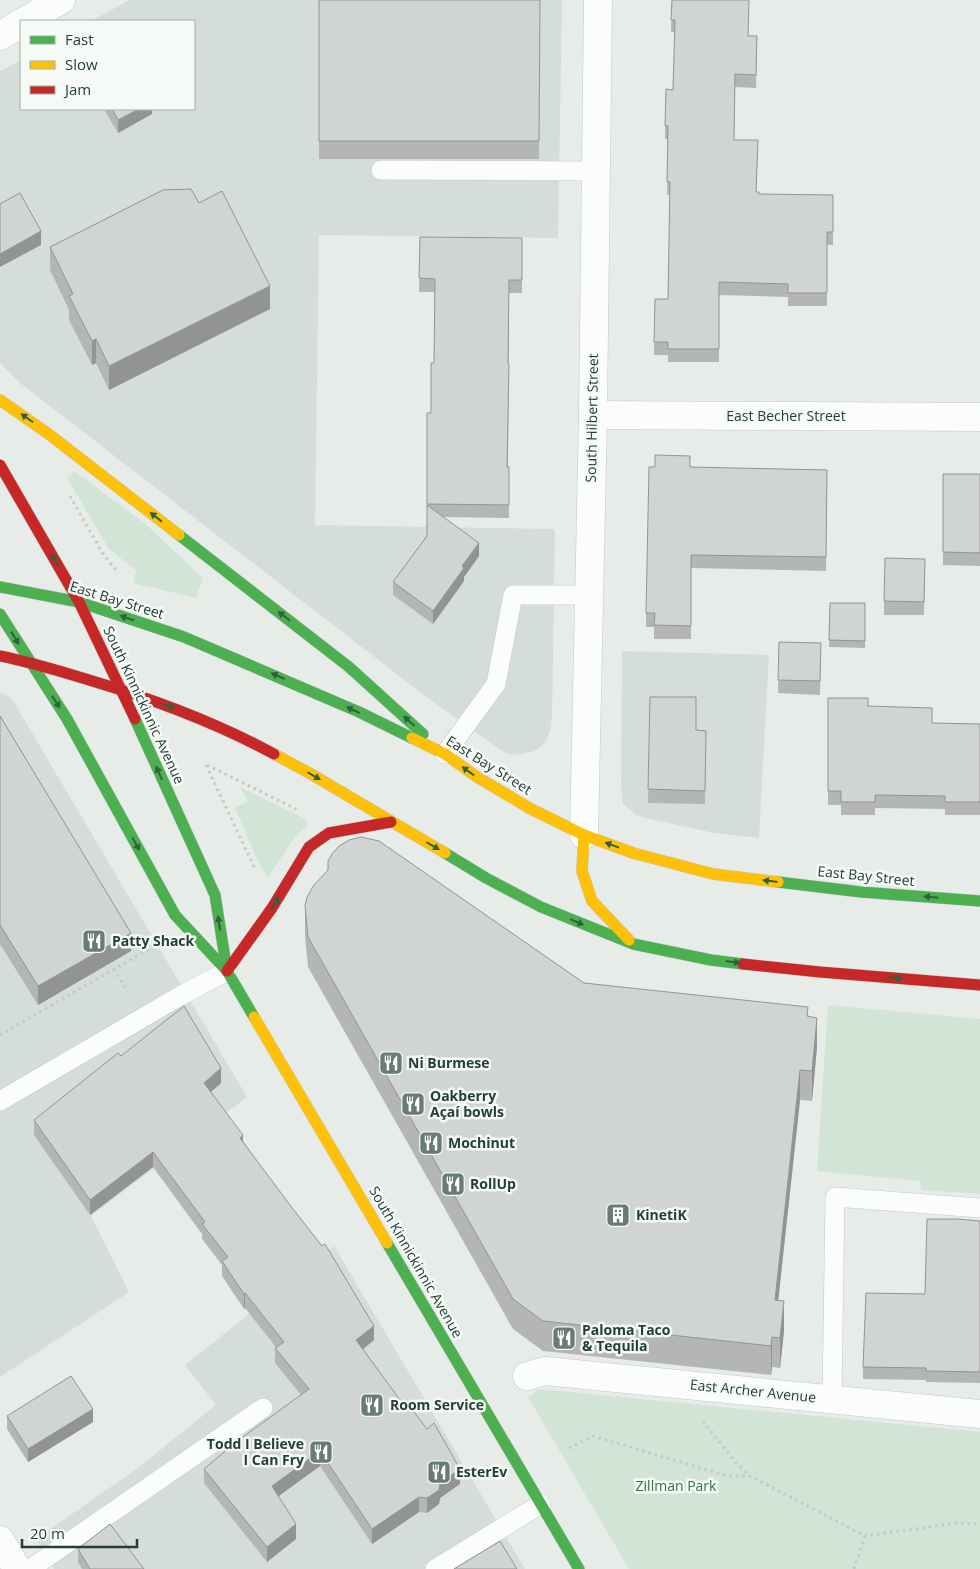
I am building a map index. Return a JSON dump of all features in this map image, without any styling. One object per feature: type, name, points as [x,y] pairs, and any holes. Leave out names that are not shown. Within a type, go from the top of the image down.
[{"type":"main road","points":[[0,400],[50,435],[349,667],[444,754]]},
{"type":"main road","name":"South Kinnickinnic Avenue","points":[[0,465],[79,602],[122,690],[214,896],[227,971]]},
{"type":"main road","name":"East Bay Street","points":[[0,586],[79,602],[184,637],[323,696],[444,754],[531,809],[584,835],[632,853],[713,874],[861,892],[980,901]]},
{"type":"main road","name":"South Kinnickinnic Avenue","points":[[0,614],[67,719],[175,914],[227,971],[579,1569]]},
{"type":"main road","points":[[0,656],[30,662],[122,690],[181,711],[248,740],[311,774],[486,878],[541,907],[633,944],[711,960],[820,972],[980,985]]},
{"type":"main road","points":[[227,971],[272,908],[309,847],[329,833],[391,822]]},
{"type":"main road","points":[[584,835],[582,871],[592,900],[633,944]]},
{"type":"street","points":[[27,20],[61,0]]},
{"type":"street","name":"South Hilbert Street","points":[[584,835],[593,415],[598,0]]},
{"type":"street","points":[[0,36],[20,24]]},
{"type":"street","name":"East Becher Street","points":[[593,415],[980,417]]},
{"type":"street","name":"East Archer Avenue","points":[[527,1376],[545,1371],[980,1414]]},
{"type":"street","points":[[1,1543],[17,1569]]},
{"type":"lane","points":[[381,170],[596,171]]},
{"type":"lane","points":[[444,754],[496,684],[513,596],[589,596]]},
{"type":"lane","points":[[0,1101],[180,996],[227,971]]},
{"type":"lane","points":[[832,1399],[835,1197],[980,1208]]},
{"type":"lane","points":[[30,1569],[263,1408]]},
{"type":"lane","points":[[434,1569],[541,1504]]},
{"type":"path","points":[[67,490],[103,554],[116,570]]},
{"type":"path","points":[[256,873],[206,765],[307,814]]},
{"type":"path","points":[[0,1035],[151,948]]},
{"type":"path","points":[[687,1385],[692,1406],[736,1463],[750,1476],[865,1536],[957,1524],[980,1524]]},
{"type":"path","points":[[569,1448],[593,1436],[727,1476],[750,1476]]},
{"type":"path","points":[[854,1569],[865,1536]]},
{"type":"shaded area","points":[[130,0],[562,0],[558,238],[319,235],[315,525],[555,529],[552,718],[546,741],[539,748],[532,752],[515,755],[505,753],[425,696],[20,383],[0,363],[0,71],[20,61],[20,110],[195,110],[195,20],[93,20]]},
{"type":"shaded area","points":[[622,651],[769,655],[759,838],[714,833],[637,816],[623,804],[621,788]]},
{"type":"shaded area","points":[[0,692],[10,697],[15,704],[247,1097],[91,1216],[129,1292],[0,1377]]},
{"type":"shaded area","points":[[334,1246],[525,1569],[54,1569],[36,1539],[138,1468],[216,1405],[185,1365]]},
{"type":"green space","points":[[74,471],[143,522],[203,578],[196,598],[133,583],[137,571],[109,549],[67,478]]},
{"type":"green space","points":[[240,787],[304,818],[308,825],[295,837],[268,877],[260,866],[235,808],[248,801]]},
{"type":"green space","points":[[828,1005],[980,1019],[980,1194],[921,1190],[920,1181],[817,1171]]},
{"type":"green space","name":"Zillman Park","points":[[539,1389],[980,1432],[980,1569],[629,1569],[528,1397]]},
{"type":"building","points":[[319,0],[540,0],[539,141],[319,141]]},
{"type":"building","points":[[672,0],[749,0],[748,36],[757,36],[756,75],[735,74],[734,140],[758,140],[756,192],[759,192],[759,194],[833,195],[833,232],[827,232],[827,293],[788,293],[788,284],[719,282],[719,349],[668,349],[668,342],[654,342],[655,299],[668,299],[670,182],[667,182],[668,126],[665,126],[666,89],[673,90],[675,20],[671,20]]},
{"type":"building","points":[[113,110],[137,110],[118,120]]},
{"type":"building","points":[[191,189],[199,203],[222,191],[270,286],[109,366],[96,339],[92,341],[69,296],[73,294],[50,247],[163,190]]},
{"type":"building","points":[[20,193],[41,231],[0,254],[0,204]]},
{"type":"building","points":[[420,237],[522,238],[522,280],[509,280],[507,467],[509,467],[509,505],[427,504],[427,413],[431,413],[431,363],[434,363],[435,279],[419,278]]},
{"type":"building","points":[[655,455],[690,456],[690,467],[827,470],[826,557],[691,555],[691,626],[654,625],[655,613],[646,613],[649,467],[655,467]]},
{"type":"building","points":[[943,474],[980,474],[980,553],[943,552]]},
{"type":"building","points":[[427,505],[479,543],[462,566],[464,568],[433,611],[393,582],[427,536]]},
{"type":"building","points":[[885,558],[925,559],[924,602],[884,601]]},
{"type":"building","points":[[830,603],[865,603],[865,641],[829,640]]},
{"type":"building","points":[[779,642],[821,643],[820,681],[778,680]]},
{"type":"building","points":[[650,697],[696,697],[696,730],[706,731],[705,791],[648,789]]},
{"type":"building","points":[[828,698],[868,698],[868,706],[932,708],[932,723],[980,724],[980,802],[945,802],[945,796],[875,795],[875,802],[841,802],[841,791],[828,791]]},
{"type":"building","points":[[0,716],[131,933],[38,986],[0,925]]},
{"type":"building","name":"KinetiK","points":[[361,837],[379,841],[584,983],[808,1007],[807,1016],[817,1018],[812,1071],[800,1070],[775,1300],[784,1301],[780,1338],[772,1337],[771,1346],[543,1321],[513,1299],[308,937],[305,906],[307,897],[314,885],[328,870],[328,861],[339,846],[349,840]]},
{"type":"building","points":[[184,1006],[221,1068],[204,1083],[243,1135],[240,1138],[293,1209],[322,1246],[325,1244],[374,1326],[356,1340],[406,1408],[411,1408],[427,1429],[434,1423],[460,1469],[440,1483],[439,1490],[427,1498],[419,1497],[372,1529],[320,1451],[272,1486],[296,1524],[267,1547],[204,1469],[236,1442],[309,1389],[275,1348],[284,1342],[244,1294],[222,1261],[228,1257],[202,1224],[205,1222],[153,1152],[90,1200],[34,1120],[118,1053],[121,1056]]},
{"type":"building","points":[[927,1219],[980,1221],[980,1372],[926,1371],[926,1368],[863,1367],[866,1293],[925,1294]]},
{"type":"building","points":[[71,1376],[93,1409],[28,1449],[7,1416]]},
{"type":"building","points":[[110,1524],[144,1569],[90,1569],[78,1549]]},
{"type":"building","points":[[500,1541],[517,1569],[454,1569]]},
{"type":"traffic: fast","points":[[179,535],[349,667],[423,734]]},
{"type":"traffic: fast","points":[[0,587],[79,602],[184,637],[359,712],[412,738]]},
{"type":"traffic: fast","points":[[0,614],[67,719],[175,915],[227,971],[254,1017]]},
{"type":"traffic: fast","points":[[135,719],[215,895],[227,971]]},
{"type":"traffic: fast","points":[[445,853],[486,878],[541,907],[633,944],[711,960],[743,964]]},
{"type":"traffic: fast","points":[[778,882],[861,892],[980,901]]},
{"type":"traffic: fast","points":[[387,1243],[579,1569]]},
{"type":"traffic: slow","points":[[0,400],[50,435],[179,535]]},
{"type":"traffic: slow","points":[[412,738],[445,754],[477,777],[531,809],[584,835],[633,853],[713,874],[778,882]]},
{"type":"traffic: slow","points":[[274,754],[445,853]]},
{"type":"traffic: slow","points":[[584,835],[582,871],[592,901],[629,940]]},
{"type":"traffic: slow","points":[[254,1017],[387,1243]]},
{"type":"traffic: jam","points":[[0,465],[79,602],[135,719]]},
{"type":"traffic: jam","points":[[0,656],[67,673],[160,703],[252,742],[274,754]]},
{"type":"traffic: jam","points":[[227,971],[272,908],[309,847],[329,833],[391,822]]},
{"type":"traffic: jam","points":[[743,964],[980,985]]},
{"type":"place","name":"Patty Shack","points":[[94,941]]},
{"type":"place","name":"Ni Burmese","points":[[391,1063]]},
{"type":"place","name":"Oakberry Açaí bowls","points":[[413,1104]]},
{"type":"place","name":"Mochinut","points":[[431,1143]]},
{"type":"place","name":"RollUp","points":[[453,1184]]},
{"type":"place","name":"KinetiK","points":[[618,1215]]},
{"type":"place","name":"Paloma Taco & Tequila","points":[[564,1338]]},
{"type":"place","name":"Room Service","points":[[372,1405]]},
{"type":"place","name":"Todd I Believe I Can Fry","points":[[321,1452]]},
{"type":"place","name":"EsterEv","points":[[439,1472]]}]
